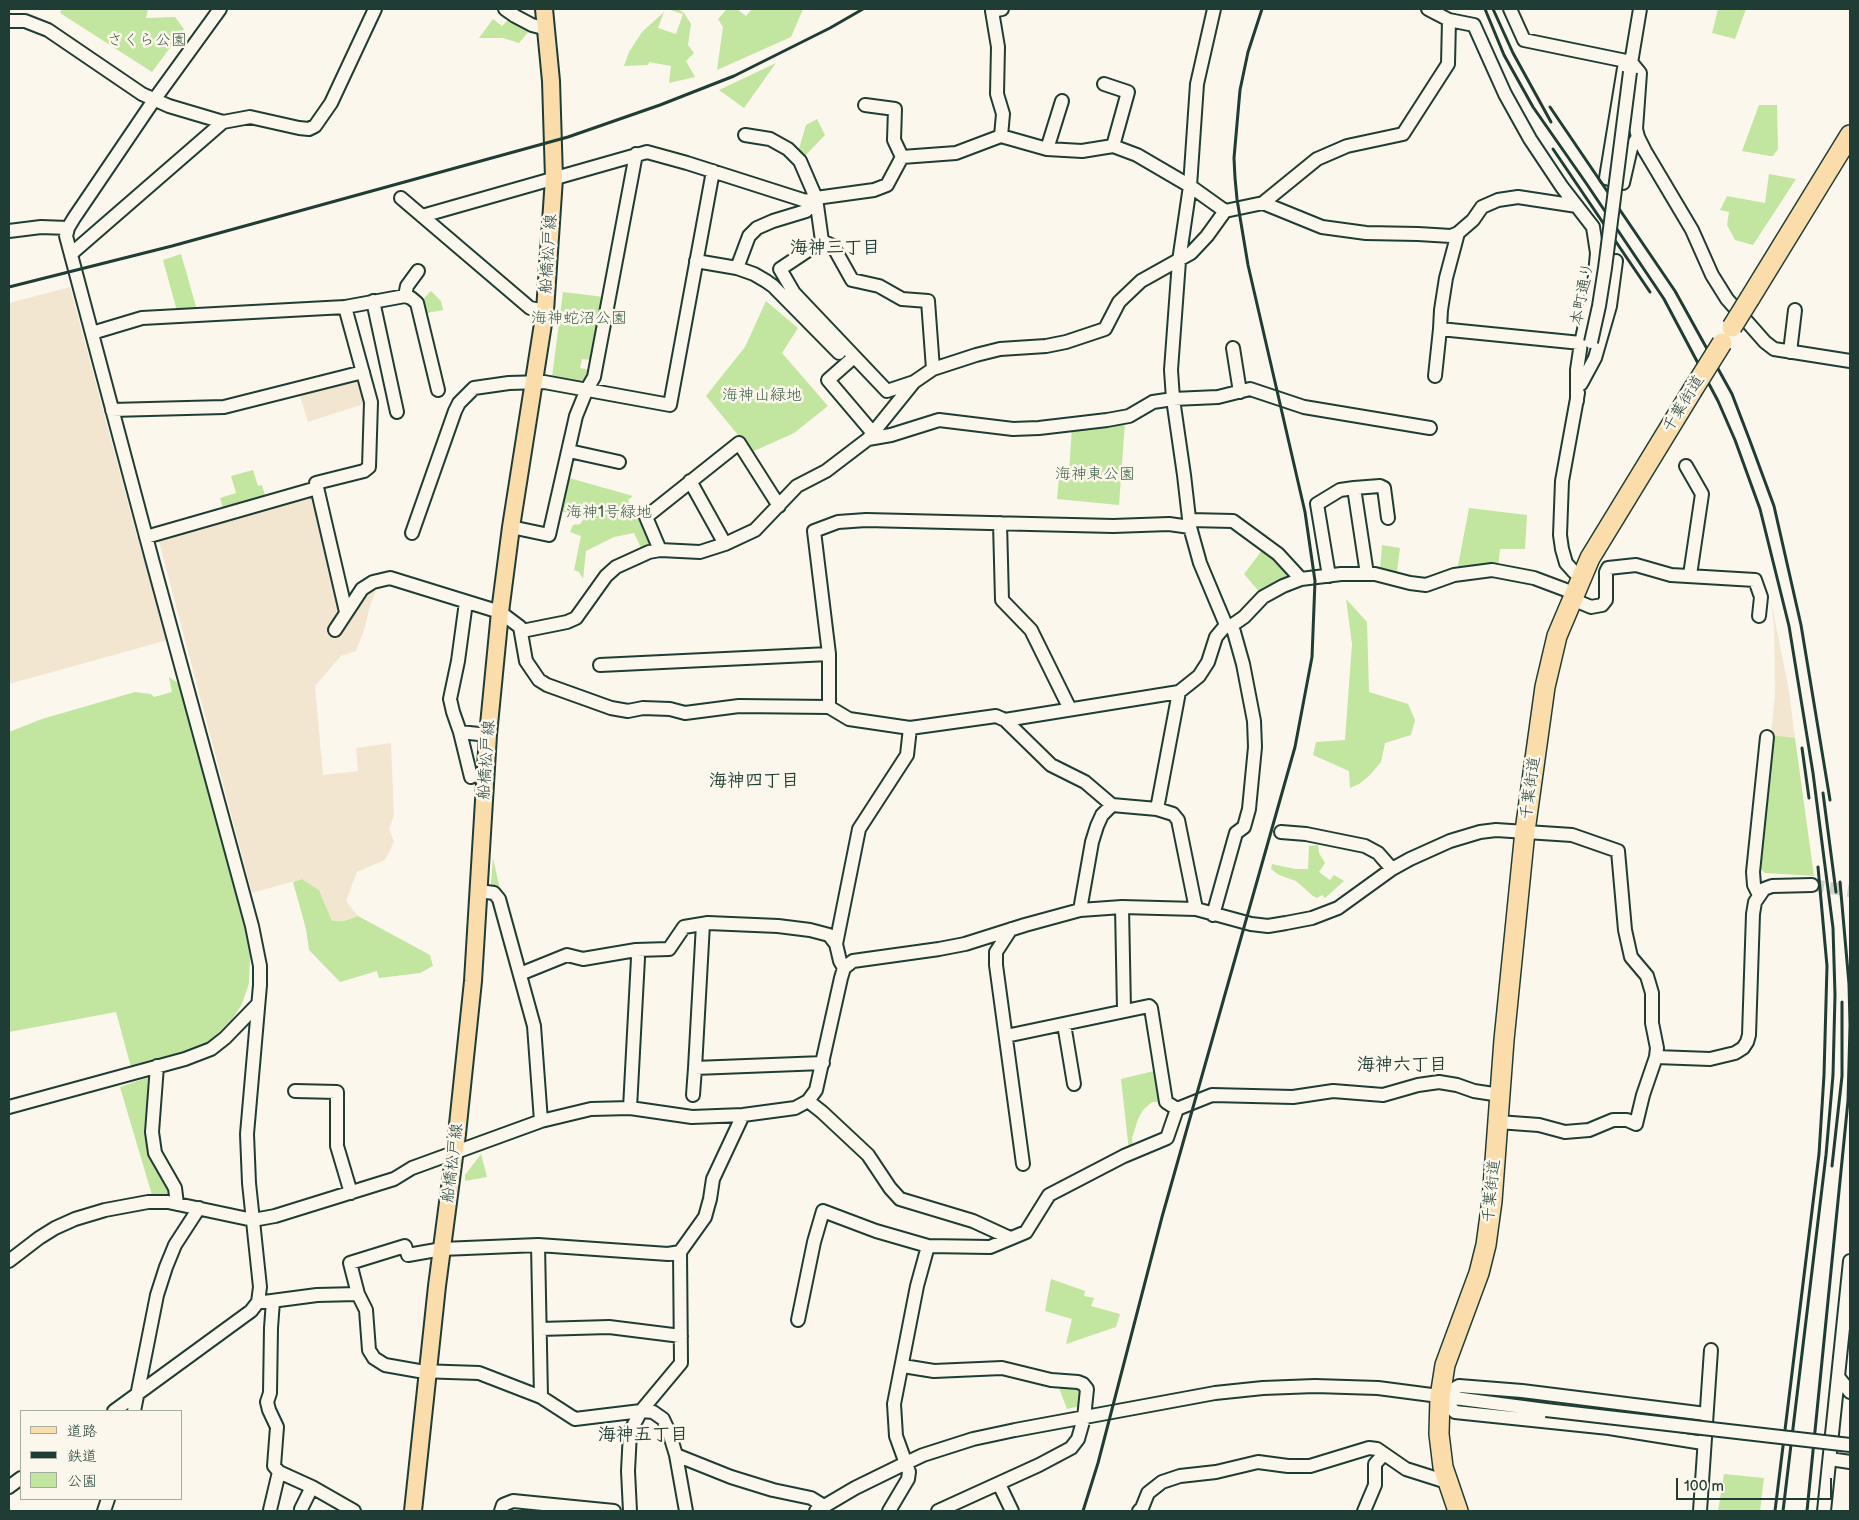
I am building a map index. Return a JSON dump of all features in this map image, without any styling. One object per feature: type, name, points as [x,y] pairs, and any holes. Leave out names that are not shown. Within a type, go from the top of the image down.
[{"type":"highway","name":"千葉街道","points":[[1458,1511],[1447,1482],[1440,1442],[1440,1397],[1446,1365],[1473,1290],[1486,1245],[1492,1201],[1504,1040],[1525,831],[1545,687],[1557,636],[1590,558],[1850,135]]},
{"type":"main road","name":"船橋松戸線","points":[[413,1511],[473,982],[488,735],[500,612],[511,527],[545,311],[554,178],[551,81],[544,9]]},
{"type":"street","points":[[115,1410],[251,1310],[258,1302],[260,1287],[248,1166],[247,1134],[260,966],[256,942],[66,236],[68,228],[154,100],[220,9]]},
{"type":"street","points":[[9,21],[25,21],[48,30],[138,92],[169,106],[223,122],[250,117],[309,129],[315,126],[331,103],[375,9]]},
{"type":"street","points":[[506,9],[532,25],[546,29]]},
{"type":"street","points":[[1001,136],[1003,114],[997,94],[998,47],[992,11],[1002,9]]},
{"type":"street","points":[[1213,914],[1236,833],[1244,827],[1249,809],[1254,756],[1254,721],[1243,664],[1229,626],[1200,563],[1190,524],[1173,400],[1171,370],[1178,261],[1190,186],[1197,84],[1214,9]]},
{"type":"street","points":[[1428,9],[1449,20],[1474,25],[1505,94],[1530,139],[1562,187],[1594,227],[1597,253],[1594,285],[1586,343],[1577,370],[1577,401]]},
{"type":"street","points":[[1510,9],[1524,40],[1630,67],[1640,73],[1636,129],[1638,137],[1692,230],[1712,274],[1726,299],[1770,346],[1782,352],[1850,361]]},
{"type":"street","name":"本町通り","points":[[1576,589],[1574,572],[1566,563],[1560,535],[1562,481],[1581,384],[1586,343],[1606,268],[1630,67],[1640,9]]},
{"type":"street","points":[[696,261],[737,268],[754,274],[774,286],[887,391],[914,382],[933,369],[1000,349],[1046,346],[1066,342],[1105,328],[1119,302],[1141,281],[1191,253],[1225,211],[1263,203],[1317,159],[1347,146],[1404,134],[1448,64],[1449,20]]},
{"type":"street","points":[[1630,67],[1624,68],[1606,178],[1623,183],[1631,148],[1638,137]]},
{"type":"street","points":[[1104,84],[1128,92],[1113,146]]},
{"type":"street","points":[[1047,149],[1062,101]]},
{"type":"street","points":[[865,105],[895,109],[894,140],[902,157]]},
{"type":"street","points":[[71,254],[223,122]]},
{"type":"street","points":[[745,135],[770,139],[788,149],[800,161],[816,198],[822,240]]},
{"type":"street","points":[[902,157],[956,152],[1001,136],[1047,149],[1082,151],[1113,146],[1137,155],[1190,186],[1225,211]]},
{"type":"street","points":[[422,216],[647,152],[806,201],[874,190],[887,185],[902,157]]},
{"type":"street","points":[[511,527],[549,535],[576,416],[594,377],[636,154]]},
{"type":"street","points":[[412,533],[455,411],[459,403],[474,388],[544,382],[670,404],[713,171]]},
{"type":"street","points":[[1263,203],[1322,227],[1366,233],[1451,236],[1458,233],[1473,220],[1482,207],[1498,200],[1518,196],[1577,206]]},
{"type":"street","points":[[401,198],[530,308],[545,311]]},
{"type":"street","points":[[737,268],[749,236],[758,228],[773,221],[806,211],[816,198]]},
{"type":"street","points":[[9,231],[34,227],[68,228]]},
{"type":"street","points":[[1435,376],[1446,278],[1458,233]]},
{"type":"street","points":[[822,240],[780,269],[794,293],[851,359]]},
{"type":"street","points":[[822,240],[833,246],[852,280],[879,286],[902,299],[928,301],[933,369]]},
{"type":"street","points":[[1581,384],[1595,358],[1610,306],[1616,261]]},
{"type":"street","points":[[405,296],[408,286],[418,271]]},
{"type":"street","points":[[92,332],[142,318],[345,307],[405,296],[417,303],[438,390]]},
{"type":"street","points":[[373,301],[397,412]]},
{"type":"street","points":[[345,307],[371,402],[368,467],[364,471],[316,483],[346,612]]},
{"type":"street","points":[[1790,352],[1795,310]]},
{"type":"street","points":[[1440,329],[1586,343]]},
{"type":"street","points":[[1233,348],[1240,392]]},
{"type":"street","points":[[851,359],[828,380],[871,436]]},
{"type":"street","points":[[112,410],[224,407],[363,372]]},
{"type":"street","points":[[522,631],[567,622],[576,618],[606,576],[616,567],[649,552],[660,550],[700,552],[725,544],[755,530],[797,486],[826,471],[871,436],[914,382]]},
{"type":"street","points":[[871,436],[891,435],[939,420],[1013,429],[1107,420],[1129,416],[1153,402],[1218,397],[1250,389],[1304,408],[1430,428]]},
{"type":"street","points":[[660,550],[646,517],[739,444],[779,506]]},
{"type":"street","points":[[569,451],[619,462]]},
{"type":"street","points":[[1686,466],[1702,494],[1690,575]]},
{"type":"street","points":[[690,481],[725,544]]},
{"type":"street","points":[[1329,576],[1317,504],[1340,490],[1380,486],[1384,488],[1388,518]]},
{"type":"street","points":[[146,537],[317,488]]},
{"type":"street","points":[[1354,488],[1367,574]]},
{"type":"street","points":[[828,707],[829,654],[814,531],[838,522],[866,520],[1113,526],[1233,521],[1278,554],[1301,579]]},
{"type":"street","points":[[1000,523],[1002,600],[1031,630],[1070,709]]},
{"type":"street","points":[[1005,720],[1179,692],[1199,676],[1208,662],[1216,637],[1244,617],[1263,598],[1283,586],[1301,579],[1375,574],[1426,585],[1454,575],[1492,570],[1576,589],[1591,607],[1598,607],[1606,600],[1606,572],[1608,568],[1636,565],[1671,575],[1755,580],[1760,597],[1759,616]]},
{"type":"street","points":[[335,630],[362,589],[368,585],[390,578],[500,612],[520,627],[526,661],[538,680],[611,708],[628,711],[643,708],[663,708],[685,713],[739,706],[828,707],[849,719],[910,728],[996,716],[1005,720],[1051,765],[1085,782],[1112,805],[1157,809],[1173,814],[1178,820],[1196,909]]},
{"type":"street","points":[[466,602],[458,661],[450,700],[472,777]]},
{"type":"street","points":[[600,665],[829,654]]},
{"type":"street","points":[[1157,809],[1179,692]]},
{"type":"street","points":[[9,1261],[39,1238],[75,1219],[129,1204],[148,1202],[177,1204],[253,1220],[293,1212],[394,1179],[412,1168],[540,1121],[591,1109],[630,1108],[692,1117],[743,1115],[788,1110],[808,1101],[816,1090],[844,968],[840,961],[836,944],[859,829],[907,755],[910,728]]},
{"type":"street","points":[[460,732],[488,735]]},
{"type":"street","points":[[1758,895],[1754,885],[1753,872],[1766,737]]},
{"type":"street","points":[[1080,910],[1092,842],[1102,814],[1112,805]]},
{"type":"street","points":[[844,968],[858,960],[964,944],[1080,910],[1122,907],[1196,909],[1251,924],[1268,926],[1312,918],[1338,908],[1392,869],[1450,841],[1480,832],[1496,830],[1572,834],[1618,851],[1626,930],[1631,957],[1647,976],[1652,993],[1652,1023],[1657,1048],[1656,1057],[1643,1095],[1636,1124],[1627,1120],[1613,1120],[1589,1130],[1565,1132],[1539,1125],[1498,1122]]},
{"type":"street","points":[[1281,832],[1306,834],[1365,846],[1378,853],[1392,869]]},
{"type":"street","points":[[1656,1057],[1710,1059],[1735,1053],[1743,1048],[1747,1042],[1748,1035],[1755,902],[1758,895],[1764,889],[1772,886],[1812,885]]},
{"type":"street","points":[[479,891],[494,893],[499,899],[534,1026],[540,1121]]},
{"type":"street","points":[[1122,907],[1124,1010]]},
{"type":"street","points":[[520,974],[567,955],[584,959],[636,950],[669,949],[684,927],[703,924],[778,926],[810,930],[829,935],[836,944]]},
{"type":"street","points":[[693,1095],[703,924]]},
{"type":"street","points":[[1011,930],[996,952],[996,965],[1023,1164]]},
{"type":"street","points":[[630,1108],[638,958],[636,950]]},
{"type":"street","points":[[9,1107],[185,1059],[210,1049],[225,1038],[257,1005]]},
{"type":"street","points":[[1006,1036],[1124,1010],[1147,1006],[1152,1008],[1166,1102],[1177,1109]]},
{"type":"street","points":[[1064,1024],[1074,1084]]},
{"type":"street","points":[[695,1068],[823,1063]]},
{"type":"street","points":[[158,1066],[152,1132],[155,1153],[175,1188],[177,1204]]},
{"type":"street","points":[[798,1320],[814,1242],[823,1211],[876,1231],[928,1246],[990,1248],[1026,1232],[1049,1195],[1124,1156],[1167,1138],[1177,1109],[1212,1095],[1293,1097],[1333,1090],[1383,1095],[1418,1085],[1439,1082],[1500,1096]]},
{"type":"street","points":[[295,1091],[337,1092],[337,1146],[351,1193]]},
{"type":"street","points":[[808,1101],[868,1155],[900,1200],[973,1221],[1010,1238]]},
{"type":"street","points":[[630,1511],[628,1471],[630,1432],[641,1411],[681,1363],[680,1252],[705,1217],[713,1179],[743,1115]]},
{"type":"street","points":[[134,1410],[157,1295],[175,1245],[199,1208]]},
{"type":"street","points":[[680,1252],[668,1254],[538,1245],[442,1249],[408,1255],[405,1246],[350,1263],[358,1294],[366,1310],[369,1350],[374,1358],[391,1367],[479,1373],[541,1397],[575,1419],[641,1411],[653,1412],[662,1420],[669,1432],[676,1455],[686,1511]]},
{"type":"street","points":[[538,1245],[541,1397]]},
{"type":"street","points":[[889,1511],[908,1479],[910,1472],[896,1436],[894,1404],[917,1286],[928,1246]]},
{"type":"street","points":[[1824,1511],[1850,1261]]},
{"type":"street","points":[[258,1302],[317,1295],[358,1294]]},
{"type":"street","points":[[273,1301],[270,1393],[267,1402],[268,1410],[277,1427],[274,1466],[279,1472],[312,1487],[354,1511]]},
{"type":"street","points":[[540,1329],[609,1328],[681,1336]]},
{"type":"street","points":[[1700,1511],[1711,1350]]},
{"type":"street","points":[[902,1366],[934,1371],[1002,1368],[1050,1380],[1078,1382],[1084,1384],[1086,1389],[1084,1418],[1078,1439],[1071,1448],[999,1484],[938,1511]]},
{"type":"street","points":[[1839,1378],[1850,1392]]},
{"type":"street","points":[[676,1455],[731,1477],[773,1490],[812,1498],[820,1509],[855,1488],[923,1455],[973,1439],[1207,1395],[1263,1388],[1315,1386],[1378,1388],[1546,1410],[1850,1445]]},
{"type":"street","points":[[1440,1397],[1459,1386],[1522,1391],[1706,1414]]},
{"type":"street","points":[[1440,1397],[1455,1412],[1609,1428],[1704,1443]]},
{"type":"street","points":[[1139,1511],[1148,1493],[1162,1482],[1180,1476],[1216,1472],[1258,1462],[1288,1466],[1310,1466],[1369,1448],[1377,1449],[1406,1469],[1447,1482]]},
{"type":"street","points":[[1364,1511],[1375,1485],[1375,1464],[1384,1454]]},
{"type":"street","points":[[1830,1459],[1850,1462]]},
{"type":"street","points":[[270,1510],[279,1472]]},
{"type":"street","points":[[9,1487],[20,1479]]},
{"type":"street","points":[[999,1484],[1012,1511]]},
{"type":"street","points":[[302,1509],[312,1487]]},
{"type":"street","points":[[501,1511],[504,1505],[513,1501],[614,1511]]},
{"type":"shaded area","points":[[70,287],[138,540],[168,640],[9,684],[9,303]]},
{"type":"shaded area","points":[[353,379],[362,384],[367,403],[308,422],[299,393]]},
{"type":"shaded area","points":[[311,493],[317,498],[339,602],[339,618],[333,628],[342,634],[373,587],[378,585],[356,651],[341,656],[315,686],[323,775],[358,771],[356,748],[391,743],[394,816],[389,829],[394,842],[385,860],[357,872],[346,901],[358,916],[344,921],[332,921],[319,890],[302,879],[252,893],[158,538]]},
{"type":"shaded area","points":[[1771,601],[1789,691],[1795,738],[1771,735],[1775,694],[1774,628]]},
{"type":"green space","name":"さくら公園","points":[[62,9],[148,9],[146,18],[175,17],[184,29],[152,72],[60,13]]},
{"type":"green space","points":[[667,9],[678,9],[684,13],[691,24],[688,45],[694,53],[686,61],[695,77],[669,83],[671,66],[649,62],[648,65],[624,66],[629,52],[642,32],[664,12],[658,28],[676,34],[683,14]]},
{"type":"green space","points":[[727,9],[737,9],[746,16],[752,9],[803,9],[791,37],[717,70],[723,27],[718,19]]},
{"type":"green space","points":[[1718,9],[1746,9],[1735,39],[1712,33]]},
{"type":"green space","points":[[510,18],[530,30],[519,43],[503,38],[479,38],[493,19],[502,26]]},
{"type":"green space","points":[[776,63],[744,108],[719,90]]},
{"type":"green space","points":[[1759,105],[1777,105],[1778,149],[1773,156],[1742,151]]},
{"type":"green space","points":[[817,119],[825,135],[803,158],[798,152],[806,125]]},
{"type":"green space","points":[[1769,174],[1796,179],[1753,245],[1735,240],[1727,225],[1729,212],[1720,210],[1727,196],[1765,203]]},
{"type":"green space","points":[[181,254],[197,310],[177,311],[163,260]]},
{"type":"green space","points":[[431,291],[441,301],[443,310],[427,313],[421,301]]},
{"type":"green space","name":"海神蛇沼公園","points":[[563,292],[604,297],[592,360],[582,359],[580,368],[590,370],[588,379],[584,384],[552,377]]},
{"type":"green space","name":"海神山緑地","points":[[766,301],[798,328],[782,353],[828,406],[794,433],[752,452],[706,396],[745,347]]},
{"type":"green space","name":"海神東公園","points":[[1125,422],[1119,505],[1057,499],[1059,476],[1069,473],[1072,426],[1107,427]]},
{"type":"green space","points":[[253,470],[258,486],[262,485],[266,499],[224,511],[220,498],[236,493],[231,476]]},
{"type":"green space","name":"海神1号緑地","points":[[569,478],[633,496],[628,500],[650,541],[646,549],[643,552],[634,533],[614,537],[586,551],[583,579],[579,572],[574,570],[581,536],[570,532],[573,525],[580,524],[586,516],[560,511]]},
{"type":"green space","points":[[1469,508],[1527,515],[1525,549],[1500,549],[1498,568],[1457,571]]},
{"type":"green space","points":[[1382,545],[1400,548],[1397,572],[1380,570]]},
{"type":"green space","points":[[1263,549],[1296,577],[1262,595],[1244,574]]},
{"type":"green space","points":[[1346,599],[1367,622],[1369,692],[1408,704],[1415,720],[1411,735],[1385,743],[1381,762],[1369,776],[1350,788],[1349,771],[1313,755],[1316,742],[1345,740],[1352,644]]},
{"type":"green space","points":[[169,677],[179,684],[245,926],[250,955],[249,983],[242,1004],[233,1018],[200,1048],[131,1067],[116,1012],[9,1032],[9,732],[42,719],[135,692],[151,694],[154,697],[172,692]]},
{"type":"green space","points":[[1771,735],[1795,738],[1814,876],[1765,873],[1758,866]]},
{"type":"green space","points":[[1318,845],[1319,853],[1325,863],[1319,872],[1330,880],[1334,875],[1344,881],[1325,898],[1322,895],[1317,898],[1313,896],[1296,881],[1279,875],[1271,869],[1272,864],[1295,869],[1308,869],[1309,846]]},
{"type":"green space","points":[[493,858],[500,890],[491,885]]},
{"type":"green space","points":[[302,879],[319,890],[332,921],[344,921],[358,916],[430,955],[433,966],[420,973],[379,978],[377,971],[340,982],[309,950],[306,929],[293,882]]},
{"type":"green space","points":[[1158,1070],[1163,1102],[1152,1102],[1143,1110],[1132,1138],[1133,1150],[1129,1151],[1121,1079]]},
{"type":"green space","points":[[152,1076],[149,1134],[171,1190],[169,1195],[152,1195],[120,1087]]},
{"type":"green space","points":[[481,1154],[487,1177],[465,1181],[465,1175]]},
{"type":"green space","points":[[1051,1279],[1085,1291],[1084,1296],[1094,1298],[1091,1306],[1120,1314],[1116,1327],[1066,1344],[1072,1319],[1045,1311]]},
{"type":"green space","points":[[1059,1388],[1076,1388],[1080,1392],[1080,1406],[1067,1409]]},
{"type":"green space","points":[[1724,1474],[1764,1478],[1760,1511],[1718,1511]]},
{"type":"tunnel","points":[[1812,885],[1850,891]]},
{"type":"railway","points":[[9,287],[172,246],[568,137],[660,105],[734,76],[830,28],[863,9]]},
{"type":"railway","points":[[1083,1511],[1098,1463],[1162,1217],[1295,747],[1312,657],[1315,581],[1305,512],[1248,265],[1235,178],[1234,158],[1240,90],[1248,52],[1262,9]]},
{"type":"railway","points":[[1485,9],[1504,55],[1533,107],[1664,299],[1718,401],[1735,440],[1760,509],[1789,626],[1813,773],[1833,928],[1835,995],[1833,1075],[1826,1155],[1783,1511]]},
{"type":"railway","points":[[1493,9],[1513,53],[1551,122]]},
{"type":"railway","points":[[1550,107],[1675,291],[1732,394],[1774,506],[1801,625],[1830,800]]},
{"type":"railway","points":[[1553,149],[1650,292]]},
{"type":"railway","points":[[1802,748],[1809,798]]},
{"type":"railway","points":[[1823,793],[1836,892]]},
{"type":"railway","points":[[1775,1511],[1819,1154],[1824,1075],[1827,966],[1818,867]]},
{"type":"railway","points":[[1807,1511],[1848,1101],[1849,984],[1840,882]]},
{"type":"railway","points":[[1832,1166],[1842,1076],[1842,1002]]},
{"type":"district","name":"海神三丁目","points":[[835,248]]},
{"type":"district","name":"海神四丁目","points":[[754,781]]},
{"type":"district","name":"海神六丁目","points":[[1402,1065]]},
{"type":"district","name":"海神五丁目","points":[[643,1435]]}]
